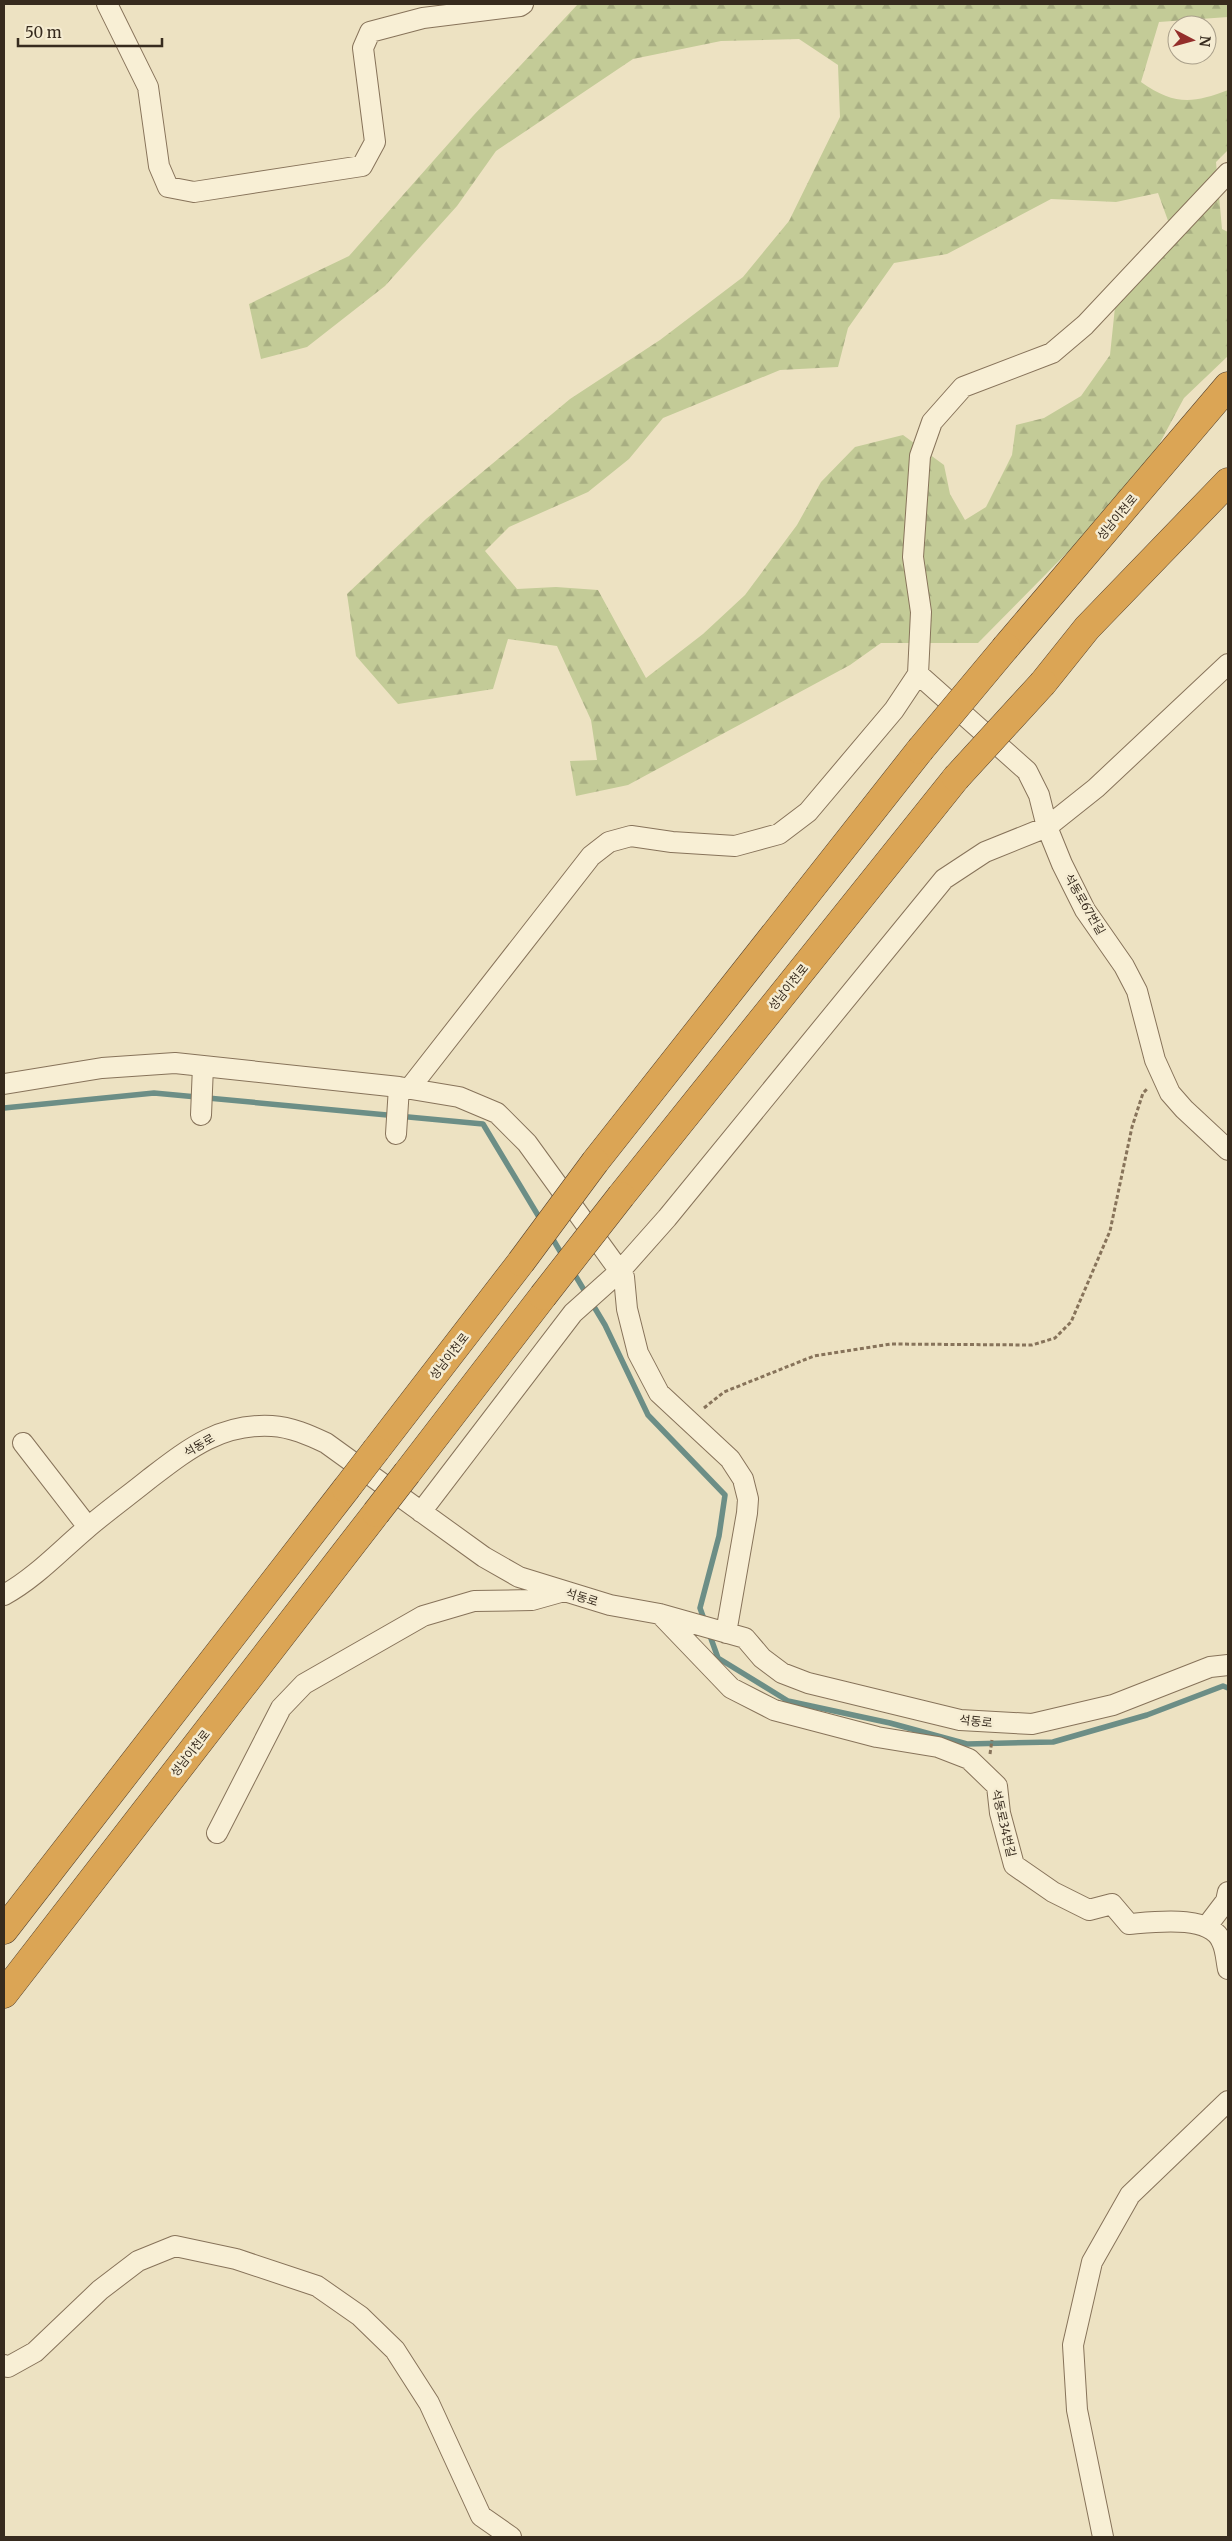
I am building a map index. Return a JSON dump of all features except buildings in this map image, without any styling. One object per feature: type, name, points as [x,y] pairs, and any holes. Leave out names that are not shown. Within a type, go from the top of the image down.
[{"type":"highway","name":"성남이천로","points":[[4,1930],[522,1262],[595,1162],[920,750],[1228,386]]},
{"type":"highway","name":"성남이천로","points":[[4,1994],[621,1196],[956,778],[1043,683],[1087,628],[1228,482]]},
{"type":"street","points":[[108,4],[148,87],[159,166],[168,187],[194,192],[362,166],[375,142],[363,48],[370,32],[422,11],[520,6],[523,4]]},
{"type":"street","points":[[397,1129],[402,1092],[591,856],[609,842],[631,836],[672,842],[735,846],[779,834],[808,812],[894,710],[918,674],[921,612],[913,557],[920,456],[932,422],[963,387],[1052,353],[1085,325],[1228,173]]},
{"type":"street","points":[[421,1512],[573,1313],[616,1276],[667,1218],[944,879],[986,852],[1047,828],[1096,788],[1228,664]]},
{"type":"street","name":"석동로67번길","points":[[918,674],[1027,772],[1039,795],[1047,828],[1086,910],[1124,966],[1137,991],[1155,1060],[1170,1093],[1184,1109],[1228,1150]]},
{"type":"street","points":[[4,1084],[102,1068],[176,1063],[203,1070],[459,1098],[497,1113],[526,1143],[616,1276],[624,1277],[627,1309],[638,1353],[658,1393],[730,1459],[743,1479],[748,1499],[724,1632]]},
{"type":"street","points":[[201,1112],[203,1070]]},
{"type":"street","name":"석동로","points":[[4,1596],[20,1586],[88,1527],[184,1452],[210,1436],[239,1428],[271,1426],[299,1432],[326,1442],[484,1557],[519,1576],[610,1605],[660,1614],[745,1638],[762,1658],[782,1673],[808,1683],[960,1720],[1032,1724],[1066,1718],[1113,1705],[1210,1668],[1228,1665]]},
{"type":"street","points":[[23,1443],[88,1527]]},
{"type":"street","points":[[217,1834],[281,1708],[304,1684],[423,1616],[474,1601],[532,1600],[564,1591]]},
{"type":"street","name":"석동로34번길","points":[[660,1614],[731,1688],[774,1710],[877,1737],[938,1746],[969,1760],[997,1786],[1000,1813],[1014,1865],[1053,1892],[1089,1910],[1112,1904],[1129,1924],[1156,1921],[1207,1926]]},
{"type":"street","points":[[1228,1892],[1226,1901],[1207,1926],[1222,1941],[1228,1969]]},
{"type":"street","points":[[1103,2537],[1077,2410],[1073,2345],[1092,2262],[1130,2194],[1213,2118],[1228,2101]]},
{"type":"street","points":[[4,2365],[8,2366],[35,2352],[100,2290],[138,2261],[175,2246],[236,2259],[317,2286],[360,2316],[395,2350],[429,2403],[481,2516],[511,2537]]},
{"type":"path","points":[[687,1420],[724,1392],[814,1356],[891,1344],[1032,1346],[1055,1338],[1071,1322],[1110,1231],[1132,1127],[1144,1093],[1162,1074]]},
{"type":"path","points":[[990,1757],[992,1735]]},
{"type":"green space","points":[[578,4],[1228,4],[1228,17],[1217,18],[1217,15],[1167,15],[1167,21],[1159,22],[1141,82],[1163,95],[1183,100],[1204,98],[1228,90],[1228,150],[1216,162],[1222,229],[1228,232],[1228,356],[1184,398],[1155,452],[1110,509],[978,643],[881,643],[850,665],[628,785],[576,796],[570,761],[597,760],[591,720],[557,646],[508,639],[493,689],[398,704],[356,656],[347,594],[426,519],[570,399],[660,340],[743,277],[789,221],[840,117],[838,65],[799,39],[721,41],[633,59],[496,151],[457,206],[385,286],[307,347],[261,359],[249,304],[349,256],[473,116]],"holes":[[[1158,193],[1175,240],[1115,307],[1110,355],[1081,396],[1044,418],[1016,425],[1012,455],[986,507],[965,520],[950,494],[944,465],[903,435],[855,447],[821,482],[797,525],[745,595],[703,634],[646,678],[598,590],[556,587],[517,589],[485,551],[509,527],[588,492],[629,459],[663,418],[780,370],[838,367],[848,328],[894,263],[947,254],[1051,199],[1116,202]]]},
{"type":"waterway","points":[[4,1108],[154,1093],[483,1124],[542,1222]]},
{"type":"waterway","points":[[551,1236],[564,1258]]},
{"type":"waterway","points":[[572,1270],[605,1325],[648,1415],[725,1495],[719,1536],[700,1608],[705,1622]]},
{"type":"waterway","points":[[709,1633],[718,1658],[788,1701],[890,1723],[967,1744],[1053,1742],[1147,1715],[1223,1686],[1228,1688]]}]
